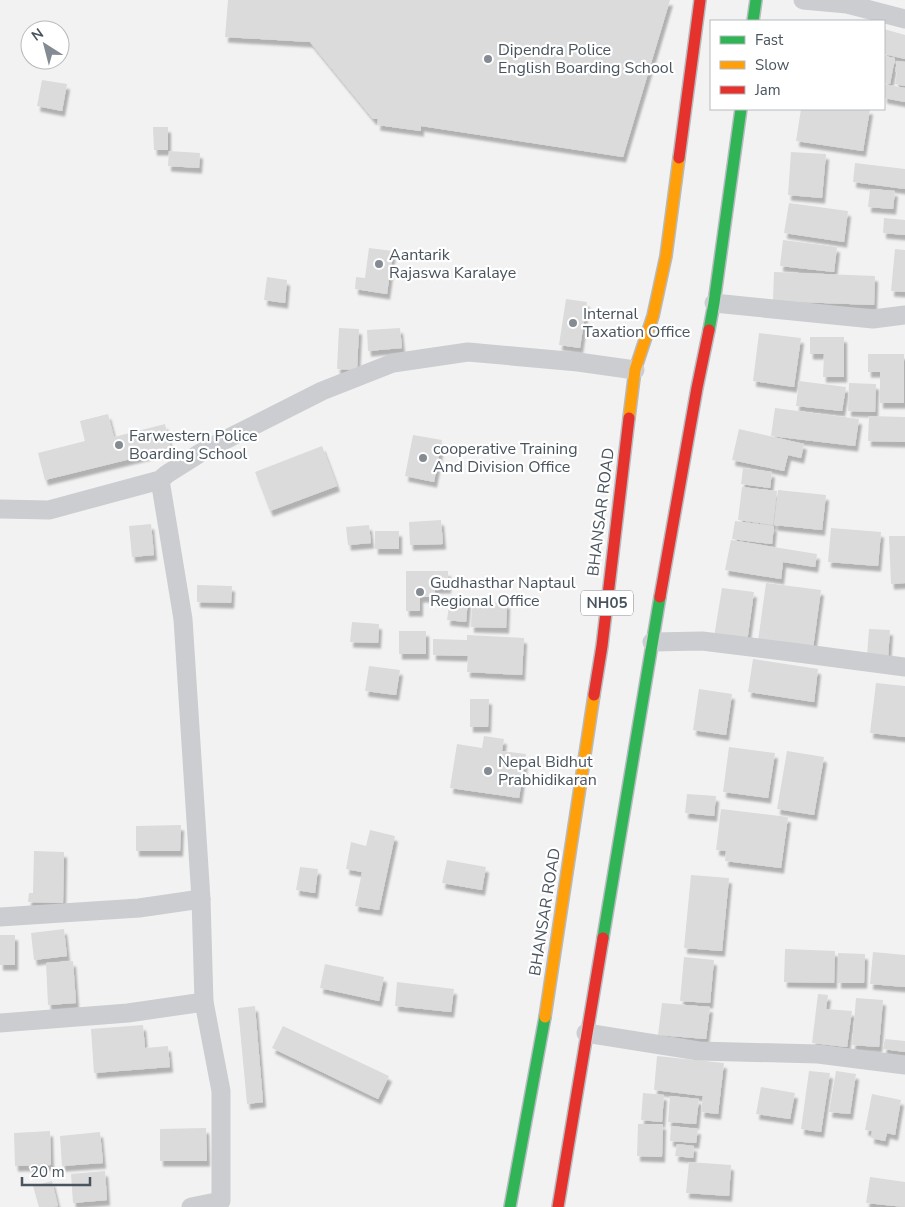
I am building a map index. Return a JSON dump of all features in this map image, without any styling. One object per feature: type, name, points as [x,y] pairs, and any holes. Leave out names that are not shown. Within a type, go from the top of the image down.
[{"type":"highway","name":"BHANSAR ROAD","points":[[510,1207],[542,1037],[602,646],[634,370],[653,316],[666,256],[700,0]]},
{"type":"highway","points":[[753,20],[756,0]]},
{"type":"highway","name":"NH05","points":[[558,1207],[652,642],[696,388],[714,303],[741,110]]},
{"type":"street","points":[[803,0],[847,4],[905,19]]},
{"type":"street","points":[[714,303],[873,319],[905,316]]},
{"type":"street","points":[[0,509],[48,510],[160,480],[205,450],[305,399],[393,363],[468,352],[578,362],[634,370]]},
{"type":"street","points":[[160,480],[183,619],[201,899],[204,1002],[221,1092],[221,1201],[191,1207]]},
{"type":"street","points":[[652,642],[702,641],[905,667]]},
{"type":"street","points":[[0,917],[139,908],[201,899]]},
{"type":"street","points":[[0,1023],[128,1012],[204,1002]]},
{"type":"street","points":[[586,1033],[699,1051],[818,1054],[905,1065]]},
{"type":"building","name":"Dipendra Police English Boarding School","points":[[228,0],[670,0],[623,157],[421,126],[421,131],[377,125],[378,119],[373,119],[310,42],[225,37]]},
{"type":"building","points":[[885,29],[905,35],[905,59],[885,54]]},
{"type":"building","points":[[885,56],[895,58],[890,84],[885,83]]},
{"type":"building","points":[[897,61],[905,62],[905,86],[895,84]]},
{"type":"building","points":[[42,80],[67,84],[62,111],[37,106]]},
{"type":"building","points":[[885,84],[905,88],[905,102],[885,98]]},
{"type":"building","points":[[801,110],[870,110],[863,151],[796,141]]},
{"type":"building","points":[[153,127],[168,127],[168,150],[154,150]]},
{"type":"building","points":[[169,151],[200,153],[199,168],[168,166]]},
{"type":"building","points":[[791,152],[826,154],[822,198],[788,195]]},
{"type":"building","points":[[855,163],[905,169],[905,189],[853,182]]},
{"type":"building","points":[[870,189],[895,191],[893,209],[868,207]]},
{"type":"building","points":[[789,203],[848,211],[844,242],[784,233]]},
{"type":"building","points":[[884,218],[905,220],[905,235],[883,233]]},
{"type":"building","points":[[783,240],[837,247],[834,272],[780,266]]},
{"type":"building","name":"Aantarik Rajaswa Karalaye","points":[[369,248],[393,251],[387,294],[355,289],[356,277],[365,278]]},
{"type":"building","points":[[895,249],[905,250],[905,292],[891,291]]},
{"type":"building","points":[[774,272],[875,276],[874,305],[773,301]]},
{"type":"building","points":[[267,277],[287,280],[285,303],[264,300]]},
{"type":"building","name":"Internal Taxation Office","points":[[566,299],[587,302],[580,348],[559,345]]},
{"type":"building","points":[[339,328],[359,329],[357,370],[337,369]]},
{"type":"building","points":[[400,328],[402,348],[368,351],[367,330]]},
{"type":"building","points":[[759,333],[801,338],[794,387],[753,381]]},
{"type":"building","points":[[810,337],[844,337],[844,377],[823,377],[824,354],[810,354]]},
{"type":"building","points":[[868,354],[904,354],[904,403],[880,403],[880,372],[868,372]]},
{"type":"building","points":[[799,381],[846,387],[842,411],[796,406]]},
{"type":"building","points":[[849,383],[876,384],[875,412],[848,411]]},
{"type":"building","points":[[775,408],[859,419],[855,446],[771,436]]},
{"type":"building","name":"Farwestern Police Boarding School","points":[[108,414],[114,437],[165,424],[171,449],[45,480],[38,453],[85,441],[80,421]]},
{"type":"building","points":[[869,416],[905,417],[905,442],[868,441]]},
{"type":"building","points":[[739,429],[804,444],[801,458],[788,455],[784,471],[732,460]]},
{"type":"building","name":"cooperative Training And Division Office","points":[[413,435],[442,440],[434,482],[405,476]]},
{"type":"building","points":[[322,446],[337,486],[270,511],[255,472]]},
{"type":"building","points":[[743,468],[772,472],[770,488],[741,484]]},
{"type":"building","points":[[742,487],[777,491],[773,525],[738,520]]},
{"type":"building","points":[[778,490],[826,495],[822,530],[774,525]]},
{"type":"building","points":[[441,520],[443,544],[410,545],[409,522]]},
{"type":"building","points":[[735,521],[774,526],[772,544],[732,539]]},
{"type":"building","points":[[151,524],[154,555],[132,557],[129,526]]},
{"type":"building","points":[[369,525],[371,543],[348,545],[346,527]]},
{"type":"building","points":[[831,528],[881,532],[878,566],[828,562]]},
{"type":"building","points":[[375,531],[399,531],[399,549],[375,549]]},
{"type":"building","points":[[889,536],[905,536],[905,583],[891,584]]},
{"type":"building","points":[[731,540],[817,554],[815,567],[783,562],[781,579],[725,570]]},
{"type":"building","name":"Gudhasthar Naptaul Regional Office","points":[[406,571],[448,571],[448,588],[435,588],[435,597],[420,597],[420,611],[406,611]]},
{"type":"building","points":[[766,583],[821,590],[813,648],[758,641]]},
{"type":"building","points":[[197,585],[232,586],[231,603],[197,602]]},
{"type":"building","points":[[722,588],[754,592],[747,642],[714,637]]},
{"type":"building","points":[[450,598],[468,600],[466,622],[447,620]]},
{"type":"building","points":[[472,602],[507,603],[506,628],[471,627]]},
{"type":"building","points":[[352,622],[379,624],[378,643],[350,642]]},
{"type":"building","points":[[869,629],[890,630],[888,657],[867,656]]},
{"type":"building","points":[[399,631],[426,631],[426,654],[399,654]]},
{"type":"building","points":[[467,635],[524,638],[522,675],[467,672],[468,656],[433,655],[433,639],[467,640]]},
{"type":"building","points":[[753,659],[818,669],[814,702],[748,692]]},
{"type":"building","points":[[369,666],[400,670],[396,695],[365,691]]},
{"type":"building","points":[[876,683],[905,686],[905,737],[870,733]]},
{"type":"building","points":[[699,689],[732,694],[726,735],[693,730]]},
{"type":"building","points":[[470,699],[489,699],[488,727],[470,727]]},
{"type":"building","name":"Nepal Bidhut Prabhidikaran","points":[[484,736],[504,739],[502,751],[526,754],[519,798],[450,788],[457,744],[482,748]]},
{"type":"building","points":[[729,747],[775,753],[768,798],[723,792]]},
{"type":"building","points":[[787,751],[824,757],[814,815],[777,809]]},
{"type":"building","points":[[687,794],[716,796],[714,816],[685,813]]},
{"type":"building","points":[[721,809],[788,817],[781,868],[725,861],[726,851],[716,850]]},
{"type":"building","points":[[181,825],[180,851],[136,851],[136,826]]},
{"type":"building","points":[[370,830],[395,836],[379,910],[355,906],[362,872],[346,869],[351,842],[366,846]]},
{"type":"building","points":[[34,851],[64,852],[63,903],[28,902],[29,893],[33,893]]},
{"type":"building","points":[[447,860],[486,867],[482,890],[442,883]]},
{"type":"building","points":[[300,867],[318,869],[315,893],[296,890]]},
{"type":"building","points":[[691,875],[729,878],[722,951],[684,948]]},
{"type":"building","points":[[64,929],[67,956],[34,960],[31,933]]},
{"type":"building","points":[[0,935],[15,935],[15,965],[0,965]]},
{"type":"building","points":[[785,949],[835,951],[834,983],[784,982]]},
{"type":"building","points":[[873,952],[905,955],[905,987],[870,984]]},
{"type":"building","points":[[838,953],[865,954],[864,983],[838,983]]},
{"type":"building","points":[[684,957],[714,960],[710,1003],[680,1001]]},
{"type":"building","points":[[73,961],[76,1003],[48,1005],[46,963]]},
{"type":"building","points":[[325,964],[384,977],[379,1001],[320,988]]},
{"type":"building","points":[[397,982],[454,989],[451,1012],[395,1006]]},
{"type":"building","points":[[818,994],[828,995],[826,1009],[852,1011],[847,1047],[812,1043]]},
{"type":"building","points":[[856,998],[883,1000],[879,1047],[852,1045]]},
{"type":"building","points":[[662,1003],[710,1007],[706,1039],[658,1035]]},
{"type":"building","points":[[255,1006],[263,1102],[247,1104],[238,1008]]},
{"type":"building","points":[[143,1025],[145,1048],[168,1046],[170,1067],[94,1073],[91,1029]]},
{"type":"building","points":[[283,1026],[389,1076],[378,1099],[272,1048]]},
{"type":"building","points":[[885,1039],[905,1041],[905,1052],[883,1049]]},
{"type":"building","points":[[657,1056],[724,1063],[718,1114],[701,1112],[703,1096],[654,1090]]},
{"type":"building","points":[[809,1071],[830,1073],[821,1132],[801,1129]]},
{"type":"building","points":[[836,1071],[856,1074],[850,1114],[829,1112]]},
{"type":"building","points":[[761,1087],[795,1093],[790,1119],[756,1114]]},
{"type":"building","points":[[643,1093],[664,1095],[662,1122],[641,1120]]},
{"type":"building","points":[[872,1094],[901,1100],[895,1135],[887,1133],[885,1141],[871,1138],[872,1131],[865,1130]]},
{"type":"building","points":[[670,1096],[699,1099],[696,1124],[668,1122]]},
{"type":"building","points":[[638,1124],[663,1124],[662,1157],[637,1156]]},
{"type":"building","points":[[671,1126],[698,1129],[696,1143],[670,1141]]},
{"type":"building","points":[[206,1128],[207,1161],[160,1161],[160,1129]]},
{"type":"building","points":[[50,1131],[51,1165],[15,1166],[14,1133]]},
{"type":"building","points":[[100,1132],[103,1163],[62,1166],[60,1136]]},
{"type":"building","points":[[677,1144],[694,1146],[693,1158],[675,1156]]},
{"type":"building","points":[[689,1162],[731,1165],[729,1196],[686,1193]]},
{"type":"building","points":[[105,1171],[107,1200],[73,1203],[71,1174]]},
{"type":"building","points":[[870,1177],[905,1182],[905,1207],[866,1203]]},
{"type":"building","points":[[52,1181],[58,1206],[39,1207],[33,1186]]},
{"type":"traffic: fast","points":[[753,20],[756,0]]},
{"type":"traffic: fast","points":[[709,330],[741,110]]},
{"type":"traffic: fast","points":[[603,938],[660,597]]},
{"type":"traffic: fast","points":[[510,1207],[545,1017]]},
{"type":"traffic: slow","points":[[629,418],[635,370],[653,316],[666,256],[679,158]]},
{"type":"traffic: slow","points":[[545,1017],[594,695]]},
{"type":"traffic: jam","points":[[679,158],[700,0]]},
{"type":"traffic: jam","points":[[660,597],[709,330]]},
{"type":"traffic: jam","points":[[594,695],[602,646],[629,418]]},
{"type":"traffic: jam","points":[[558,1207],[603,938]]},
{"type":"place","name":"Dipendra Police English Boarding School","points":[[488,59]]},
{"type":"place","name":"Aantarik Rajaswa Karalaye","points":[[379,264]]},
{"type":"place","name":"Internal Taxation Office","points":[[573,323]]},
{"type":"place","name":"Farwestern Police Boarding School","points":[[119,445]]},
{"type":"place","name":"cooperative Training And Division Office","points":[[423,458]]},
{"type":"place","name":"Gudhasthar Naptaul Regional Office","points":[[420,592]]},
{"type":"place","name":"Nepal Bidhut Prabhidikaran","points":[[488,771]]}]
